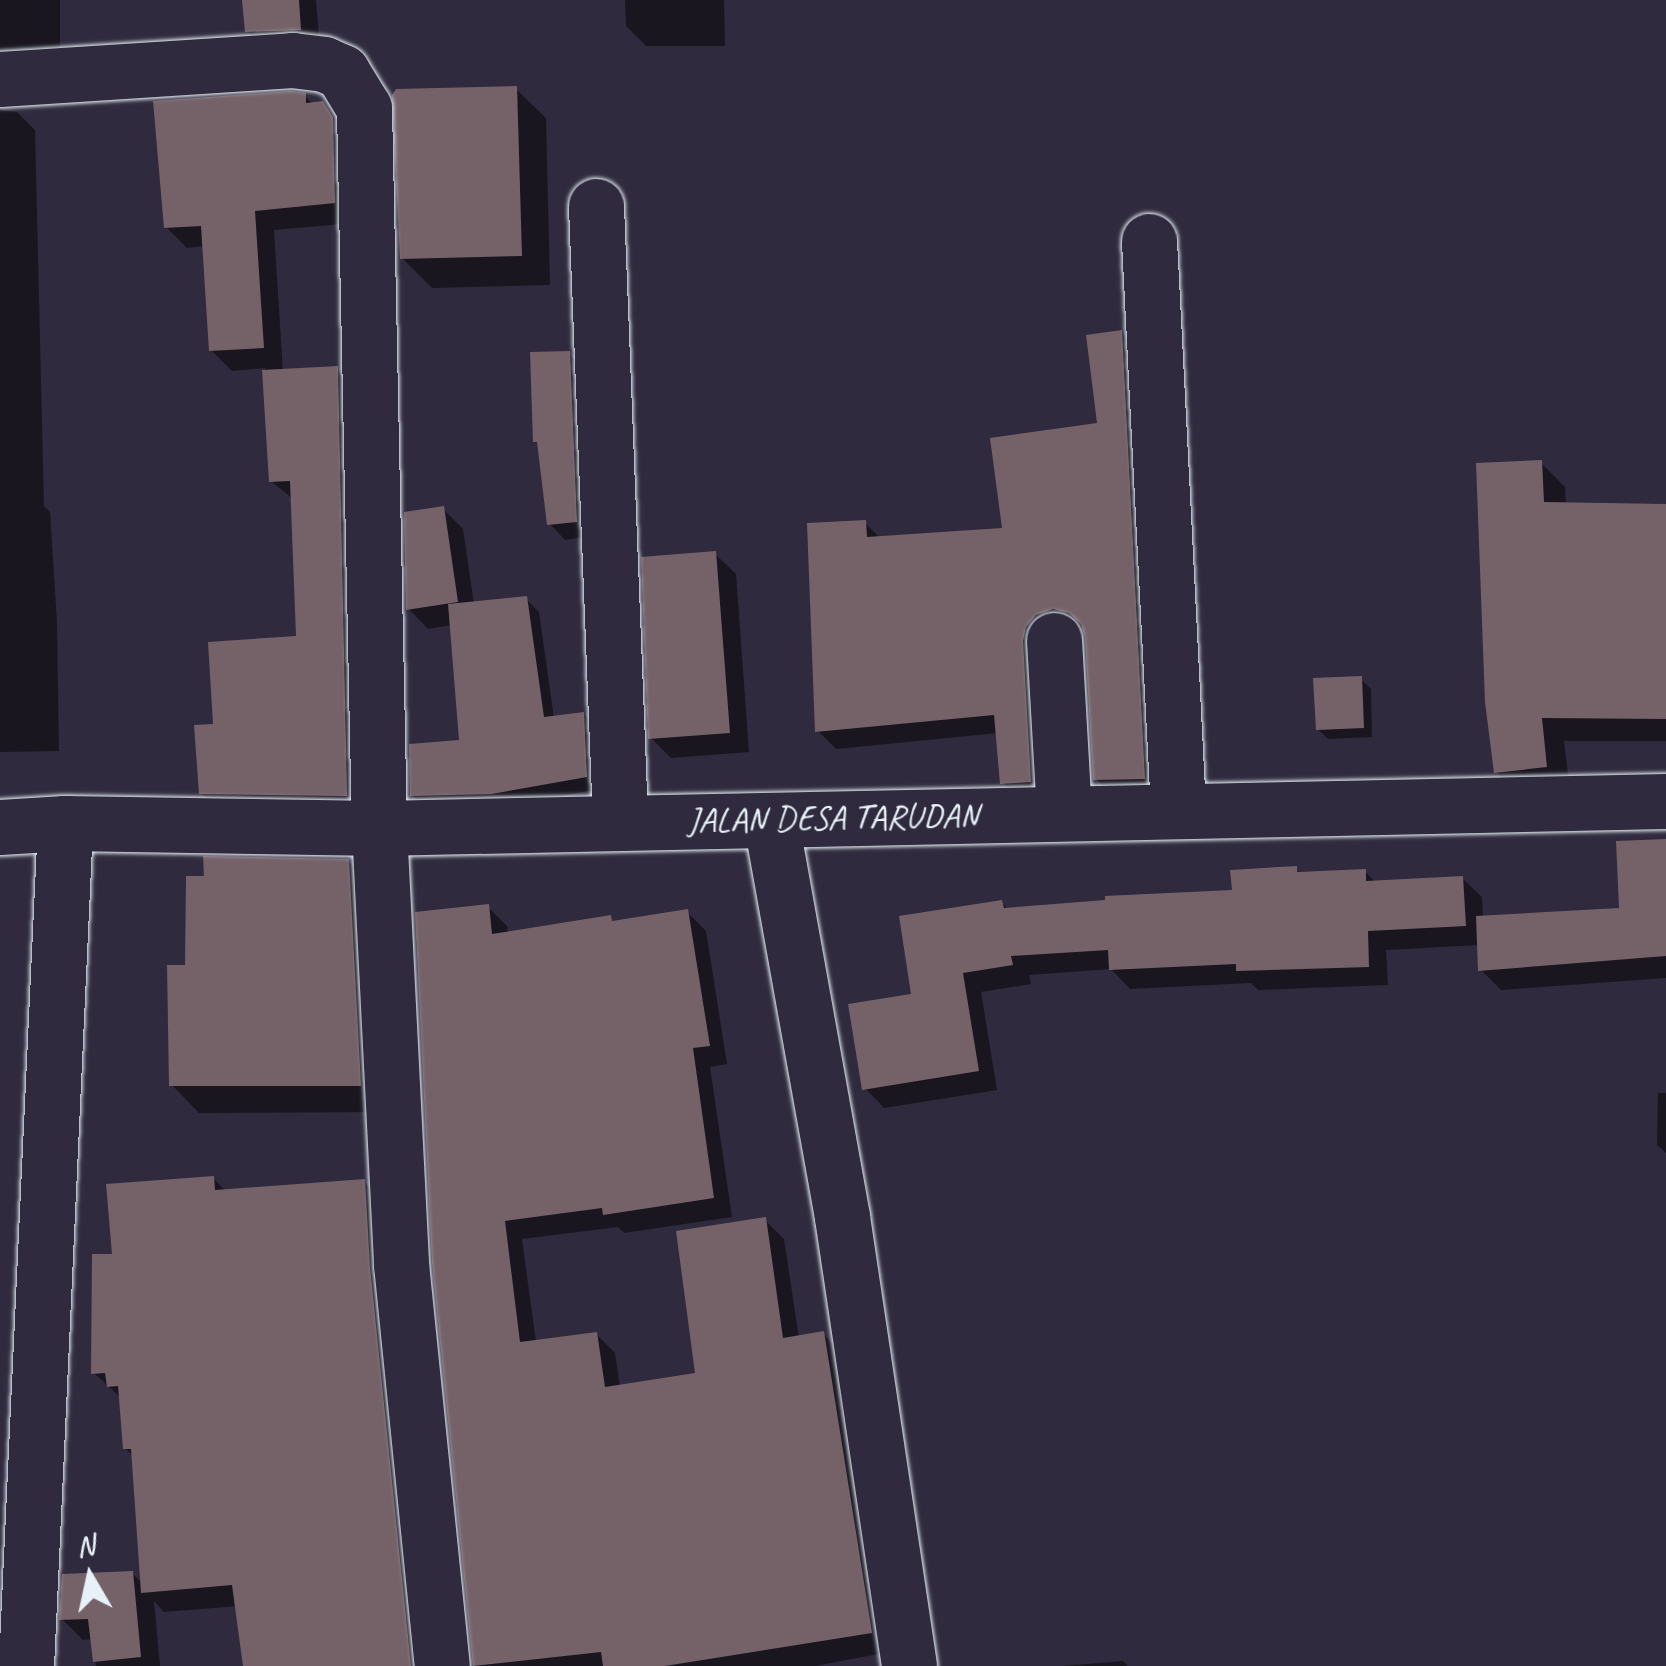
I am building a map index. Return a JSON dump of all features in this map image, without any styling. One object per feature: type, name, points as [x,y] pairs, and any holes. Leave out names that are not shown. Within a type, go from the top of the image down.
[{"type":"street","points":[[0,80],[292,60],[324,64],[342,72],[364,108],[380,828],[401,1264],[442,1666]]},
{"type":"street","points":[[596,206],[620,820]]},
{"type":"street","points":[[1149,241],[1178,809]]},
{"type":"street","points":[[1054,640],[1064,813]]},
{"type":"street","name":"JALAN DESA TARUDAN","points":[[0,826],[65,823],[380,828],[1666,801]]},
{"type":"street","points":[[771,822],[842,1216],[910,1666]]},
{"type":"street","points":[[26,1666],[65,823]]},
{"type":"building","points":[[242,0],[299,0],[301,30],[245,32]]},
{"type":"building","points":[[517,86],[522,256],[400,259],[392,95],[396,89]]},
{"type":"building","points":[[306,93],[306,103],[323,101],[333,117],[335,203],[255,211],[264,348],[209,351],[201,226],[164,228],[153,101]]},
{"type":"building","points":[[1122,330],[1145,779],[1093,780],[1085,637],[1081,624],[1069,613],[1053,609],[1036,615],[1026,627],[1023,641],[1031,782],[1000,784],[994,715],[815,732],[807,523],[866,520],[867,537],[1002,528],[990,438],[1097,423],[1086,335]]},
{"type":"building","points":[[570,351],[577,522],[547,525],[537,442],[533,442],[530,352]]},
{"type":"building","points":[[338,366],[347,796],[199,794],[194,725],[213,724],[208,642],[296,636],[290,481],[269,482],[262,370]]},
{"type":"building","points":[[1542,460],[1544,502],[1666,504],[1666,719],[1542,718],[1547,767],[1494,773],[1485,702],[1476,463]]},
{"type":"building","points":[[444,506],[458,602],[406,610],[404,512]]},
{"type":"building","points":[[716,551],[730,733],[648,739],[641,557]]},
{"type":"building","points":[[527,596],[544,717],[584,712],[587,777],[491,794],[410,796],[409,744],[459,740],[448,604]]},
{"type":"building","points":[[1362,676],[1364,728],[1316,730],[1313,678]]},
{"type":"building","points":[[1666,839],[1666,956],[1478,971],[1476,916],[1619,908],[1616,841]]},
{"type":"building","points":[[203,856],[349,859],[361,1086],[169,1086],[167,965],[185,965],[186,876],[204,876]]},
{"type":"building","points":[[1297,866],[1297,872],[1366,869],[1366,881],[1463,876],[1466,926],[1368,931],[1369,967],[1236,971],[1236,964],[1109,970],[1108,950],[1011,956],[1013,965],[963,973],[979,1071],[862,1090],[848,1004],[911,994],[899,916],[1002,900],[1004,908],[1105,900],[1105,896],[1232,890],[1230,870]]},
{"type":"building","points":[[489,904],[492,934],[611,915],[612,921],[688,909],[710,1046],[693,1048],[714,1198],[603,1215],[602,1208],[505,1221],[520,1342],[597,1332],[605,1387],[695,1373],[676,1231],[766,1217],[783,1338],[824,1331],[872,1633],[665,1666],[603,1666],[601,1652],[473,1666],[432,1262],[415,912]]},
{"type":"building","points":[[214,1176],[215,1190],[365,1179],[370,1267],[411,1666],[243,1666],[232,1585],[141,1593],[131,1449],[123,1449],[118,1386],[107,1387],[105,1373],[91,1374],[92,1254],[112,1254],[106,1184]]},
{"type":"building","points":[[133,1571],[141,1657],[93,1662],[88,1619],[59,1620],[62,1574]]}]
